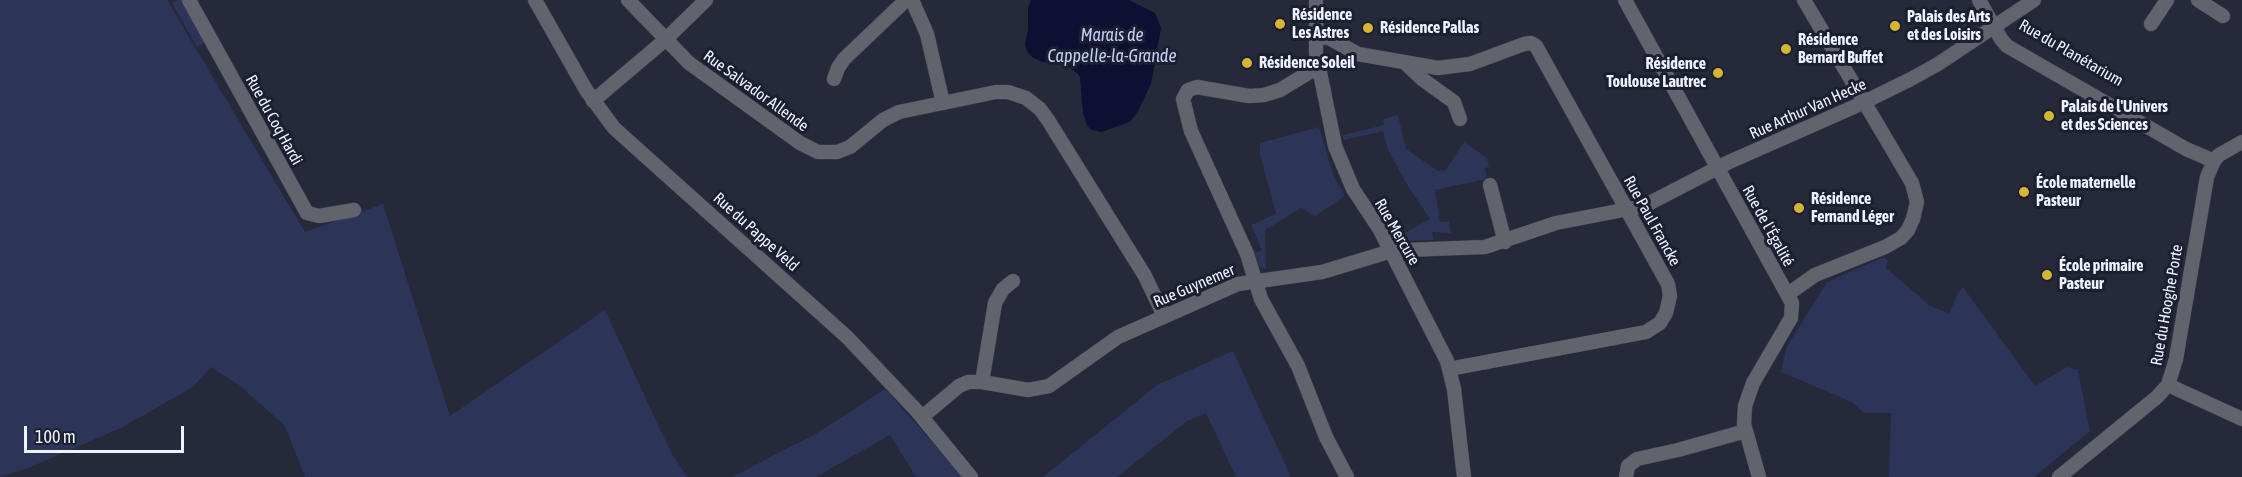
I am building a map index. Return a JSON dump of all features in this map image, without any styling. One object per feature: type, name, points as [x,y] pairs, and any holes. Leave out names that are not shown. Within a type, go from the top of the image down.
[{"type":"street","name":"Rue du Coq Hardi","points":[[189,0],[307,213],[320,216],[354,210]]},
{"type":"street","name":"Rue du Pappe Veld","points":[[535,0],[593,101],[620,133],[841,331],[922,417],[971,477]]},
{"type":"street","name":"Rue Salvador Allende","points":[[628,0],[689,63],[800,143],[818,152],[837,152],[850,147],[893,114],[1002,92],[1026,98],[1044,114],[1145,276],[1164,316]]},
{"type":"street","points":[[593,101],[665,40],[706,0]]},
{"type":"street","points":[[834,79],[844,59],[906,0]]},
{"type":"street","points":[[912,0],[927,34],[943,103]]},
{"type":"street","name":"Rue Mercure","points":[[1316,0],[1315,36],[1331,130],[1346,176],[1391,252],[1442,349],[1449,369],[1464,477]]},
{"type":"street","name":"Rue de l'Égalité","points":[[1625,0],[1788,294],[1792,308],[1791,318],[1748,394],[1744,418],[1759,477]]},
{"type":"street","points":[[1788,294],[1815,275],[1896,242],[1908,231],[1917,202],[1914,187],[1804,0]]},
{"type":"street","name":"Rue du Planétarium","points":[[1979,0],[2007,46],[2186,149],[2214,161]]},
{"type":"street","name":"Rue Arthur Van Hecke","points":[[1627,209],[1649,203],[1717,168],[1864,102],[1931,68],[2034,0]]},
{"type":"street","points":[[2151,24],[2167,0]]},
{"type":"street","points":[[2203,1],[2223,16]]},
{"type":"street","points":[[1315,36],[1329,38],[1358,54],[1404,62],[1422,79],[1454,102],[1460,119]]},
{"type":"street","name":"Rue Paul Francke","points":[[1404,62],[1430,67],[1457,67],[1524,44],[1531,43],[1536,46],[1668,284],[1670,296],[1668,307],[1660,323],[1651,330],[1449,369]]},
{"type":"street","points":[[1319,69],[1280,90],[1264,95],[1249,96],[1201,87],[1191,88],[1185,92],[1183,103],[1189,126],[1247,254],[1261,299],[1298,366],[1326,437],[1347,477]]},
{"type":"street","points":[[2214,161],[2223,152],[2242,142]]},
{"type":"street","name":"Rue du Hooghe Porte","points":[[2059,477],[2169,385],[2176,359],[2204,191],[2214,161]]},
{"type":"street","points":[[1490,185],[1505,242]]},
{"type":"street","name":"Rue Guynemer","points":[[922,417],[962,384],[973,381],[1024,390],[1045,387],[1118,337],[1234,285],[1255,280],[1322,272],[1391,252],[1429,248],[1477,249],[1505,242],[1549,225],[1627,209]]},
{"type":"street","points":[[982,382],[995,303],[1003,289],[1013,281]]},
{"type":"street","points":[[2169,385],[2242,419]]},
{"type":"street","points":[[1626,477],[1626,470],[1633,460],[1746,431]]},
{"type":"shaded area","points":[[0,0],[167,0],[305,232],[383,204],[450,416],[605,310],[672,454],[687,477],[305,477],[285,426],[239,385],[211,367],[193,387],[121,428],[26,469],[0,477]]},
{"type":"shaded area","points":[[184,0],[207,41],[197,47],[172,3]]},
{"type":"shaded area","points":[[1965,11],[1973,19],[1965,27],[1957,19]]},
{"type":"shaded area","points":[[1398,115],[1406,149],[1438,171],[1446,170],[1464,142],[1487,158],[1489,167],[1485,168],[1487,179],[1435,190],[1440,222],[1449,221],[1451,233],[1432,232],[1434,240],[1402,241],[1399,236],[1430,219],[1388,150],[1383,131],[1344,140],[1343,135],[1384,125],[1383,119]]},
{"type":"shaded area","points":[[1319,127],[1334,177],[1345,196],[1315,216],[1301,208],[1265,230],[1266,269],[1262,268],[1259,266],[1255,253],[1262,250],[1251,225],[1276,214],[1260,155],[1260,143]]},
{"type":"shaded area","points":[[1884,257],[1888,261],[1886,268],[1929,305],[1949,314],[1963,287],[2035,386],[2067,367],[2078,370],[2090,431],[2034,477],[1889,477],[1891,413],[1864,413],[1852,402],[1781,372],[1787,346],[1827,282]]},
{"type":"shaded area","points":[[1233,351],[1291,477],[1236,477],[1206,413],[1187,421],[1117,477],[1043,477],[1157,385]]},
{"type":"shaded area","points":[[885,389],[963,477],[916,477],[890,435],[816,477],[732,477],[817,433]]},
{"type":"water","name":"Marais de Cappelle-la-Grande","points":[[1031,0],[1129,0],[1155,13],[1161,28],[1151,84],[1130,122],[1101,132],[1090,129],[1083,113],[1080,77],[1077,73],[1066,65],[1042,62],[1032,57],[1027,51],[1025,44],[1028,30],[1028,8]]},
{"type":"place","name":"Résidence Les Astres","points":[[1280,24]]},
{"type":"place","name":"Palais des Arts et des Loisirs","points":[[1895,26]]},
{"type":"place","name":"Résidence Pallas","points":[[1368,28]]},
{"type":"place","name":"Résidence Bernard Buffet","points":[[1786,49]]},
{"type":"place","name":"Résidence Soleil","points":[[1247,63]]},
{"type":"place","name":"Résidence Toulouse Lautrec","points":[[1718,73]]},
{"type":"place","name":"Palais de l'Univers et des Sciences","points":[[2049,116]]},
{"type":"place","name":"École maternelle Pasteur","points":[[2024,192]]},
{"type":"place","name":"Résidence Fernand Léger","points":[[1799,208]]},
{"type":"place","name":"École primaire Pasteur","points":[[2047,275]]}]
